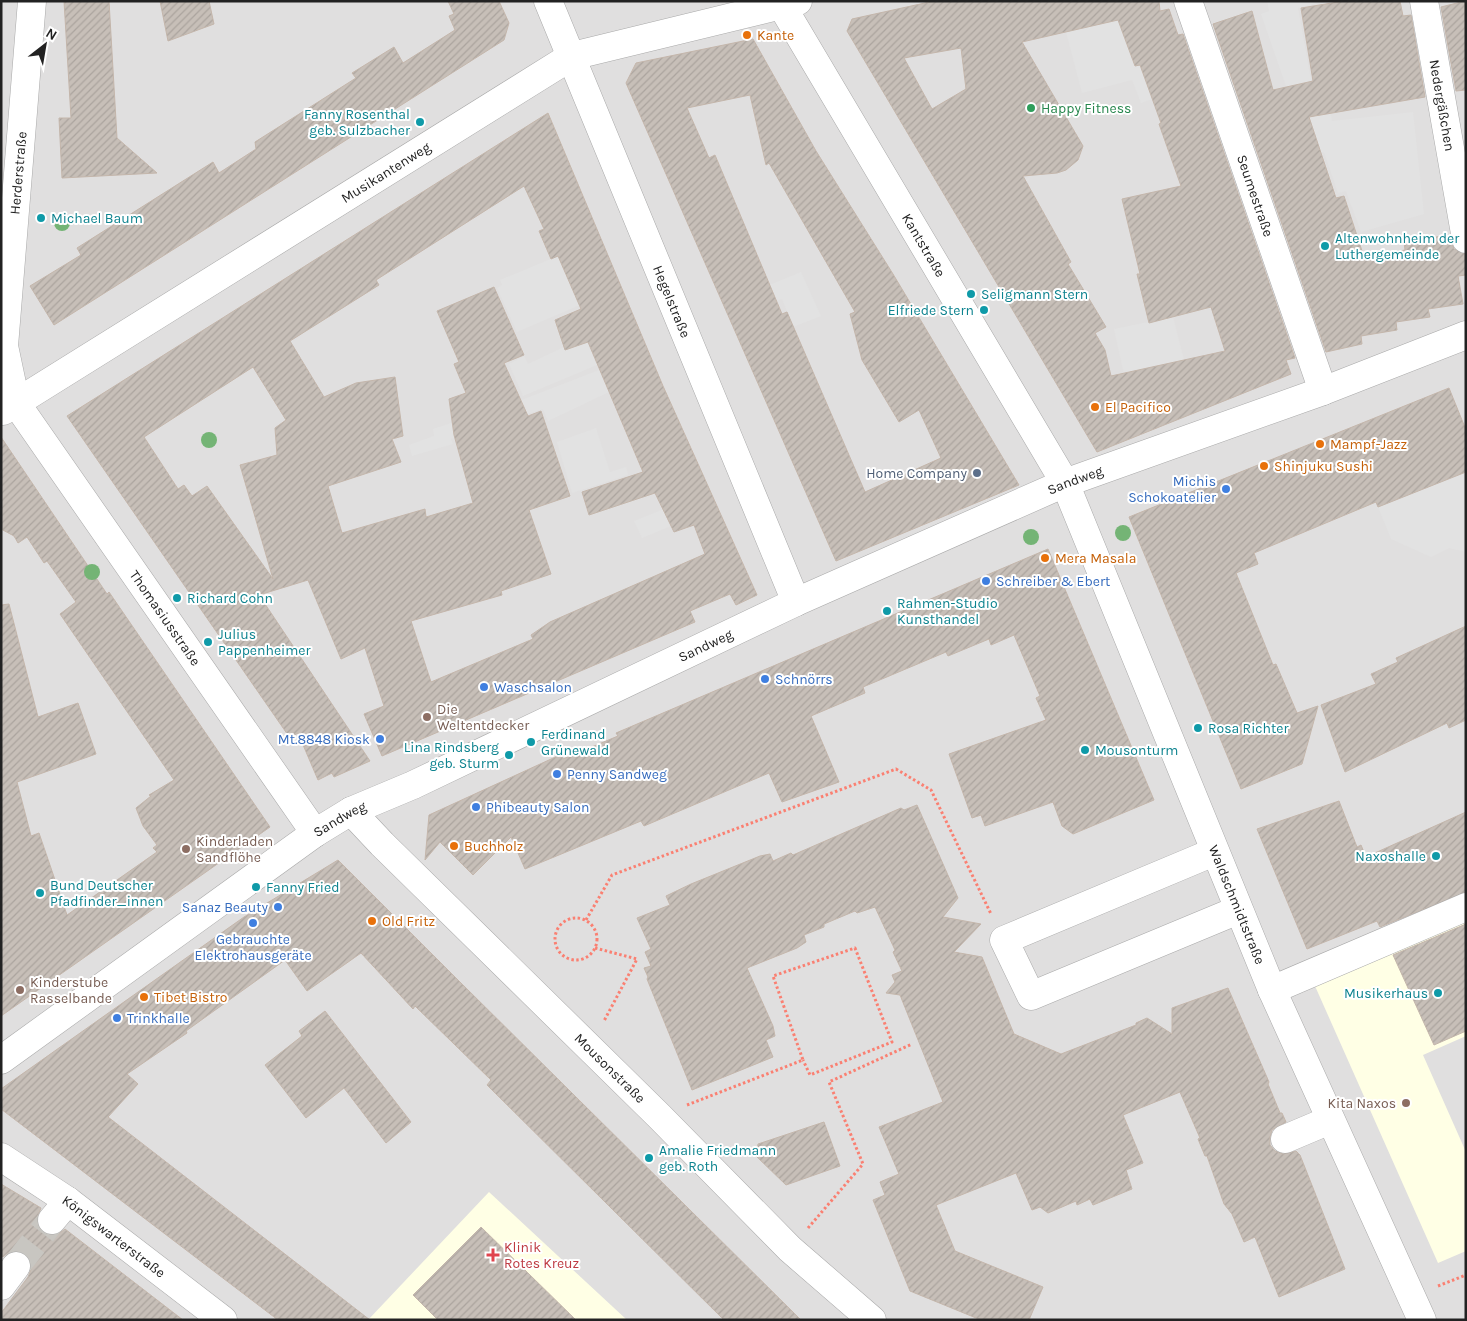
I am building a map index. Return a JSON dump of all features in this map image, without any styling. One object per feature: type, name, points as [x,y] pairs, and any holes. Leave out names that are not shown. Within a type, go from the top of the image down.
[{"type":"street","name":"Herderstraße","points":[[8,407],[4,346],[32,1]]},
{"type":"street","name":"Hegelstraße","points":[[548,1],[796,602]]},
{"type":"street","name":"Seumestraße","points":[[1188,1],[1323,391]]},
{"type":"street","name":"Nedergäßchen","points":[[1424,1],[1466,239]]},
{"type":"street","name":"Musikantenweg","points":[[8,407],[572,56],[790,3]]},
{"type":"street","name":"Kantstraße","points":[[790,3],[1064,483]]},
{"type":"street","name":"Sandweg","points":[[1,1060],[315,833],[351,811],[413,785],[796,602],[1064,483],[1323,391],[1466,335]]},
{"type":"street","name":"Thomasiusstraße","points":[[8,407],[315,833]]},
{"type":"street","name":"Waldschmidtstraße","points":[[1064,483],[1272,990],[1422,1320]]},
{"type":"street","name":"Mousonstraße","points":[[351,811],[382,844],[659,1116],[790,1249],[872,1320]]},
{"type":"street","points":[[1214,852],[1004,940],[1030,996],[1238,910]]},
{"type":"street","points":[[1272,990],[1466,907]]},
{"type":"street","points":[[1285,1139],[1330,1120]]},
{"type":"street","name":"Königswarterstraße","points":[[1,1158],[60,1210],[223,1320]]},
{"type":"path","points":[[586,920],[612,875],[896,769],[931,790],[1004,940]]},
{"type":"path","points":[[573,918],[586,920],[594,928],[597,938],[595,948],[590,954],[581,959],[572,959],[563,955],[556,946],[557,929],[563,922],[573,918]]},
{"type":"path","points":[[593,1051],[606,1014],[637,959],[595,948]]},
{"type":"path","points":[[856,948],[892,1042],[810,1075],[803,1060],[773,976],[856,948]]},
{"type":"path","points":[[790,1249],[863,1164],[828,1082],[912,1044]]},
{"type":"path","points":[[659,1116],[803,1060]]},
{"type":"shaded area","points":[[1,1],[1466,1],[1466,1320],[1,1320]]},
{"type":"shaded area","points":[[1267,1],[1325,1],[1298,8],[1313,91],[1326,90],[1332,121],[1413,112],[1424,214],[1361,232],[1346,191],[1338,193],[1324,152],[1316,154],[1304,138],[1261,14],[1269,11]]},
{"type":"shaded area","points":[[1169,9],[1194,84],[1141,103],[1132,80],[1082,93],[1066,32]]},
{"type":"shaded area","points":[[558,256],[580,305],[517,332],[497,288],[502,285],[500,280]]},
{"type":"shaded area","points":[[801,272],[821,316],[793,327],[782,299],[769,304],[762,288]]},
{"type":"shaded area","points":[[1173,317],[1184,360],[1124,374],[1114,329]]},
{"type":"shaded area","points":[[587,341],[597,365],[523,396],[509,364],[524,356],[528,364],[564,347],[566,350]]},
{"type":"shaded area","points":[[599,370],[609,392],[548,421],[543,409],[451,439],[453,444],[412,456],[409,445],[434,436],[433,429],[524,399]]},
{"type":"shaded area","points":[[596,428],[610,472],[626,467],[628,475],[572,493],[557,442]]},
{"type":"shaded area","points":[[1466,472],[1466,552],[1449,548],[1431,557],[1391,539],[1378,507]]},
{"type":"shaded area","points":[[664,509],[671,526],[642,538],[634,521]]},
{"type":"shaded area","name":"Kita Naxos","points":[[1466,920],[1466,1036],[1423,1055],[1466,1152],[1466,1251],[1438,1263],[1315,986]]},
{"type":"shaded area","name":"Klinik Rotes Kreuz","points":[[489,1192],[627,1320],[368,1320]]},
{"type":"building","points":[[64,1],[109,1],[117,138],[157,173],[62,178],[59,118],[71,118]]},
{"type":"building","points":[[160,1],[209,1],[214,24],[168,41]]},
{"type":"building","points":[[448,1],[499,1],[509,23],[504,40],[54,325],[30,286],[81,255],[77,248],[213,162],[219,173],[256,149],[255,142],[356,78],[352,73],[394,47],[403,63],[455,30],[449,16],[454,14]]},
{"type":"building","points":[[934,1],[1159,1],[1160,11],[1169,9],[1178,35],[1183,34],[1295,358],[1286,360],[1291,374],[1097,452],[847,31],[852,19]],"holes":[[[1118,20],[1135,66],[1140,65],[1181,186],[1122,199],[1140,274],[1137,274],[1149,323],[1211,307],[1225,351],[1111,376],[1105,350],[1095,333],[1106,327],[1068,264],[1071,262],[1023,176],[1057,173],[1066,170],[1078,160],[1083,146],[1022,42]],[[961,48],[966,89],[932,109],[904,58]]]},
{"type":"building","points":[[1344,1],[1400,1],[1403,16],[1411,15],[1425,97],[1309,117],[1336,198],[1344,196],[1364,257],[1405,250],[1404,242],[1449,235],[1454,249],[1466,254],[1466,275],[1458,276],[1463,304],[1428,309],[1430,317],[1396,322],[1397,330],[1361,336],[1362,344],[1326,352],[1213,24],[1252,11],[1273,90],[1313,81],[1301,8]]},
{"type":"building","points":[[1465,1],[1466,90],[1456,91],[1441,7]]},
{"type":"building","points":[[753,39],[816,151],[893,274],[1019,485],[836,561],[626,83],[636,63]],"holes":[[[750,95],[766,165],[769,163],[855,312],[850,314],[862,360],[899,422],[919,410],[941,458],[865,492],[787,312],[782,314],[715,155],[709,158],[687,108]]]},
{"type":"building","points":[[548,113],[663,386],[757,595],[736,605],[730,594],[690,611],[695,622],[382,756],[364,714],[384,706],[365,648],[341,659],[308,580],[259,595],[370,761],[334,777],[332,773],[318,780],[298,733],[290,738],[67,416]],"holes":[[[524,186],[544,229],[539,231],[551,259],[558,256],[581,309],[555,320],[565,350],[588,342],[643,472],[582,492],[589,515],[655,493],[674,532],[694,525],[705,554],[550,622],[531,635],[533,639],[431,682],[411,621],[502,595],[501,591],[551,574],[529,510],[570,496],[541,411],[528,416],[504,363],[524,355],[494,287],[437,311],[459,362],[454,364],[466,393],[449,399],[454,435],[473,503],[426,517],[425,509],[342,533],[328,486],[401,462],[392,439],[403,436],[395,377],[356,383],[324,397],[290,341],[379,285],[376,280]],[[253,367],[286,420],[275,428],[277,455],[240,465],[273,579],[207,486],[192,496],[184,485],[178,489],[144,437]]]},
{"type":"building","points":[[1449,388],[1466,430],[1466,472],[1378,507],[1376,502],[1254,553],[1258,564],[1236,573],[1273,665],[1276,664],[1297,713],[1318,706],[1302,764],[1241,789],[1129,517]]},
{"type":"building","points":[[1,437],[107,594],[109,592],[270,827],[1,1016],[1,605],[9,604],[38,717],[78,703],[96,754],[17,782],[31,836],[39,833],[67,915],[157,852],[153,848],[157,845],[143,826],[136,808],[151,796],[149,795],[174,780],[60,614],[76,602],[47,561],[44,563],[27,537],[18,543],[14,536],[1,529]]},
{"type":"building","points":[[1048,549],[1154,800],[1073,834],[1062,826],[1053,802],[985,826],[981,815],[972,818],[949,754],[1046,720],[1036,698],[1040,696],[1014,635],[991,645],[989,639],[948,656],[946,652],[863,687],[865,693],[811,716],[839,782],[782,802],[769,773],[644,826],[641,821],[525,869],[511,837],[473,875],[440,842],[425,860],[429,815],[562,754],[563,759],[618,736],[616,733]]},
{"type":"building","points":[[1466,626],[1466,720],[1449,728],[1447,723],[1345,772],[1321,705],[1376,684],[1371,674],[1398,662],[1396,658]]},
{"type":"building","points":[[1339,801],[1357,847],[1361,845],[1366,857],[1466,812],[1466,892],[1380,927],[1377,921],[1307,949],[1257,829]]},
{"type":"building","points":[[917,805],[958,898],[943,917],[981,924],[954,952],[982,957],[1014,1034],[1061,1054],[1136,1025],[1136,1023],[1147,1018],[1172,1034],[1172,1008],[1228,988],[1269,1082],[1268,1084],[1280,1113],[1282,1113],[1286,1122],[1272,1130],[1270,1145],[1275,1151],[1283,1154],[1296,1151],[1300,1155],[1345,1269],[1279,1297],[1255,1237],[1244,1242],[1232,1214],[1224,1204],[1207,1156],[1205,1156],[1198,1139],[1200,1138],[1180,1092],[1123,1115],[1143,1163],[1126,1170],[1132,1189],[1093,1205],[1090,1199],[1077,1205],[1076,1201],[1048,1213],[1040,1207],[1032,1210],[1016,1173],[936,1205],[955,1251],[1043,1287],[1029,1320],[981,1320],[910,1291],[873,1200],[885,1195],[880,1182],[899,1174],[879,1127],[943,1102],[900,995],[886,993],[895,982],[892,975],[902,971],[893,952],[895,950],[875,907],[857,913],[855,911],[824,924],[824,927],[804,935],[806,942],[797,948],[747,968],[773,1026],[775,1036],[766,1040],[773,1057],[692,1090],[647,979],[644,968],[651,966],[645,952],[651,949],[637,918],[670,905],[666,896],[760,856],[770,854],[773,861],[791,853],[793,855],[901,808],[904,810]]},
{"type":"building","points":[[338,860],[801,1320],[724,1320],[487,1085],[491,1080],[415,1006],[413,1009],[361,953],[307,991],[285,960],[186,1031],[187,1033],[127,1074],[138,1084],[108,1117],[370,1320],[278,1320],[1,1109],[1,1089],[244,917]]},
{"type":"building","name":"Musikerhaus","points":[[1466,924],[1466,1031],[1434,1045],[1393,955]]},
{"type":"building","points":[[325,1011],[411,1122],[386,1143],[344,1088],[306,1118],[265,1065],[302,1036],[299,1031]]},
{"type":"building","points":[[824,1122],[840,1166],[786,1185],[756,1156],[758,1144]]},
{"type":"building","points":[[1,1184],[41,1208],[37,1218],[38,1226],[42,1232],[49,1235],[57,1235],[65,1229],[183,1320],[1,1320],[1,1313],[28,1277],[32,1267],[30,1259],[26,1254],[18,1251],[9,1252],[3,1257],[1,1255]]},
{"type":"building","points":[[481,1227],[576,1320],[438,1320],[413,1295]]},
{"type":"tunnel","points":[[16,1266],[52,1220]]},
{"type":"place","name":"Kante","points":[[747,35]]},
{"type":"place","name":"Happy Fitness","points":[[1031,108]]},
{"type":"place","name":"Fanny Rosenthal geb. Sulzbacher","points":[[420,122]]},
{"type":"place","name":"Michael Baum","points":[[41,218]]},
{"type":"place","name":"Altenwohnheim der Luthergemeinde","points":[[1325,246]]},
{"type":"place","name":"Seligmann Stern","points":[[971,294]]},
{"type":"place","name":"Elfriede Stern","points":[[984,310]]},
{"type":"place","name":"El Pacifico","points":[[1095,407]]},
{"type":"place","name":"Mampf-Jazz","points":[[1320,444]]},
{"type":"place","name":"Shinjuku Sushi","points":[[1264,466]]},
{"type":"place","name":"Home Company","points":[[977,473]]},
{"type":"place","name":"Michis Schokoatelier","points":[[1226,489]]},
{"type":"place","name":"Mera Masala","points":[[1045,558]]},
{"type":"place","name":"Schreiber & Ebert","points":[[986,581]]},
{"type":"place","name":"Richard Cohn","points":[[177,598]]},
{"type":"place","name":"Rahmen-Studio Kunsthandel","points":[[887,611]]},
{"type":"place","name":"Julius Pappenheimer","points":[[208,642]]},
{"type":"place","name":"Schnörrs","points":[[765,679]]},
{"type":"place","name":"Waschsalon","points":[[484,687]]},
{"type":"place","name":"Die Weltentdecker","points":[[427,717]]},
{"type":"place","name":"Rosa Richter","points":[[1198,728]]},
{"type":"place","name":"Mt.8848 Kiosk","points":[[380,739]]},
{"type":"place","name":"Ferdinand Grünewald","points":[[531,742]]},
{"type":"place","name":"Mousonturm","points":[[1085,750]]},
{"type":"place","name":"Lina Rindsberg geb. Sturm","points":[[509,755]]},
{"type":"place","name":"Penny Sandweg","points":[[557,774]]},
{"type":"place","name":"Phibeauty Salon","points":[[476,807]]},
{"type":"place","name":"Buchholz","points":[[454,846]]},
{"type":"place","name":"Kinderladen Sandflöhe","points":[[186,849]]},
{"type":"place","name":"Naxoshalle","points":[[1436,856]]},
{"type":"place","name":"Fanny Fried","points":[[256,887]]},
{"type":"place","name":"Bund Deutscher Pfadfinder_innen","points":[[40,893]]},
{"type":"place","name":"Sanaz Beauty","points":[[278,907]]},
{"type":"place","name":"Old Fritz","points":[[372,921]]},
{"type":"place","name":"Gebrauchte Elektrohausgeräte","points":[[253,923]]},
{"type":"place","name":"Kinderstube Rasselbande","points":[[20,990]]},
{"type":"place","name":"Musikerhaus","points":[[1438,993]]},
{"type":"place","name":"Tibet Bistro","points":[[144,997]]},
{"type":"place","name":"Trinkhalle","points":[[117,1018]]},
{"type":"place","name":"Kita Naxos","points":[[1406,1103]]},
{"type":"place","name":"Amalie Friedmann geb. Roth","points":[[649,1158]]},
{"type":"place","name":"Klinik Rotes Kreuz","points":[[493,1255]]}]
